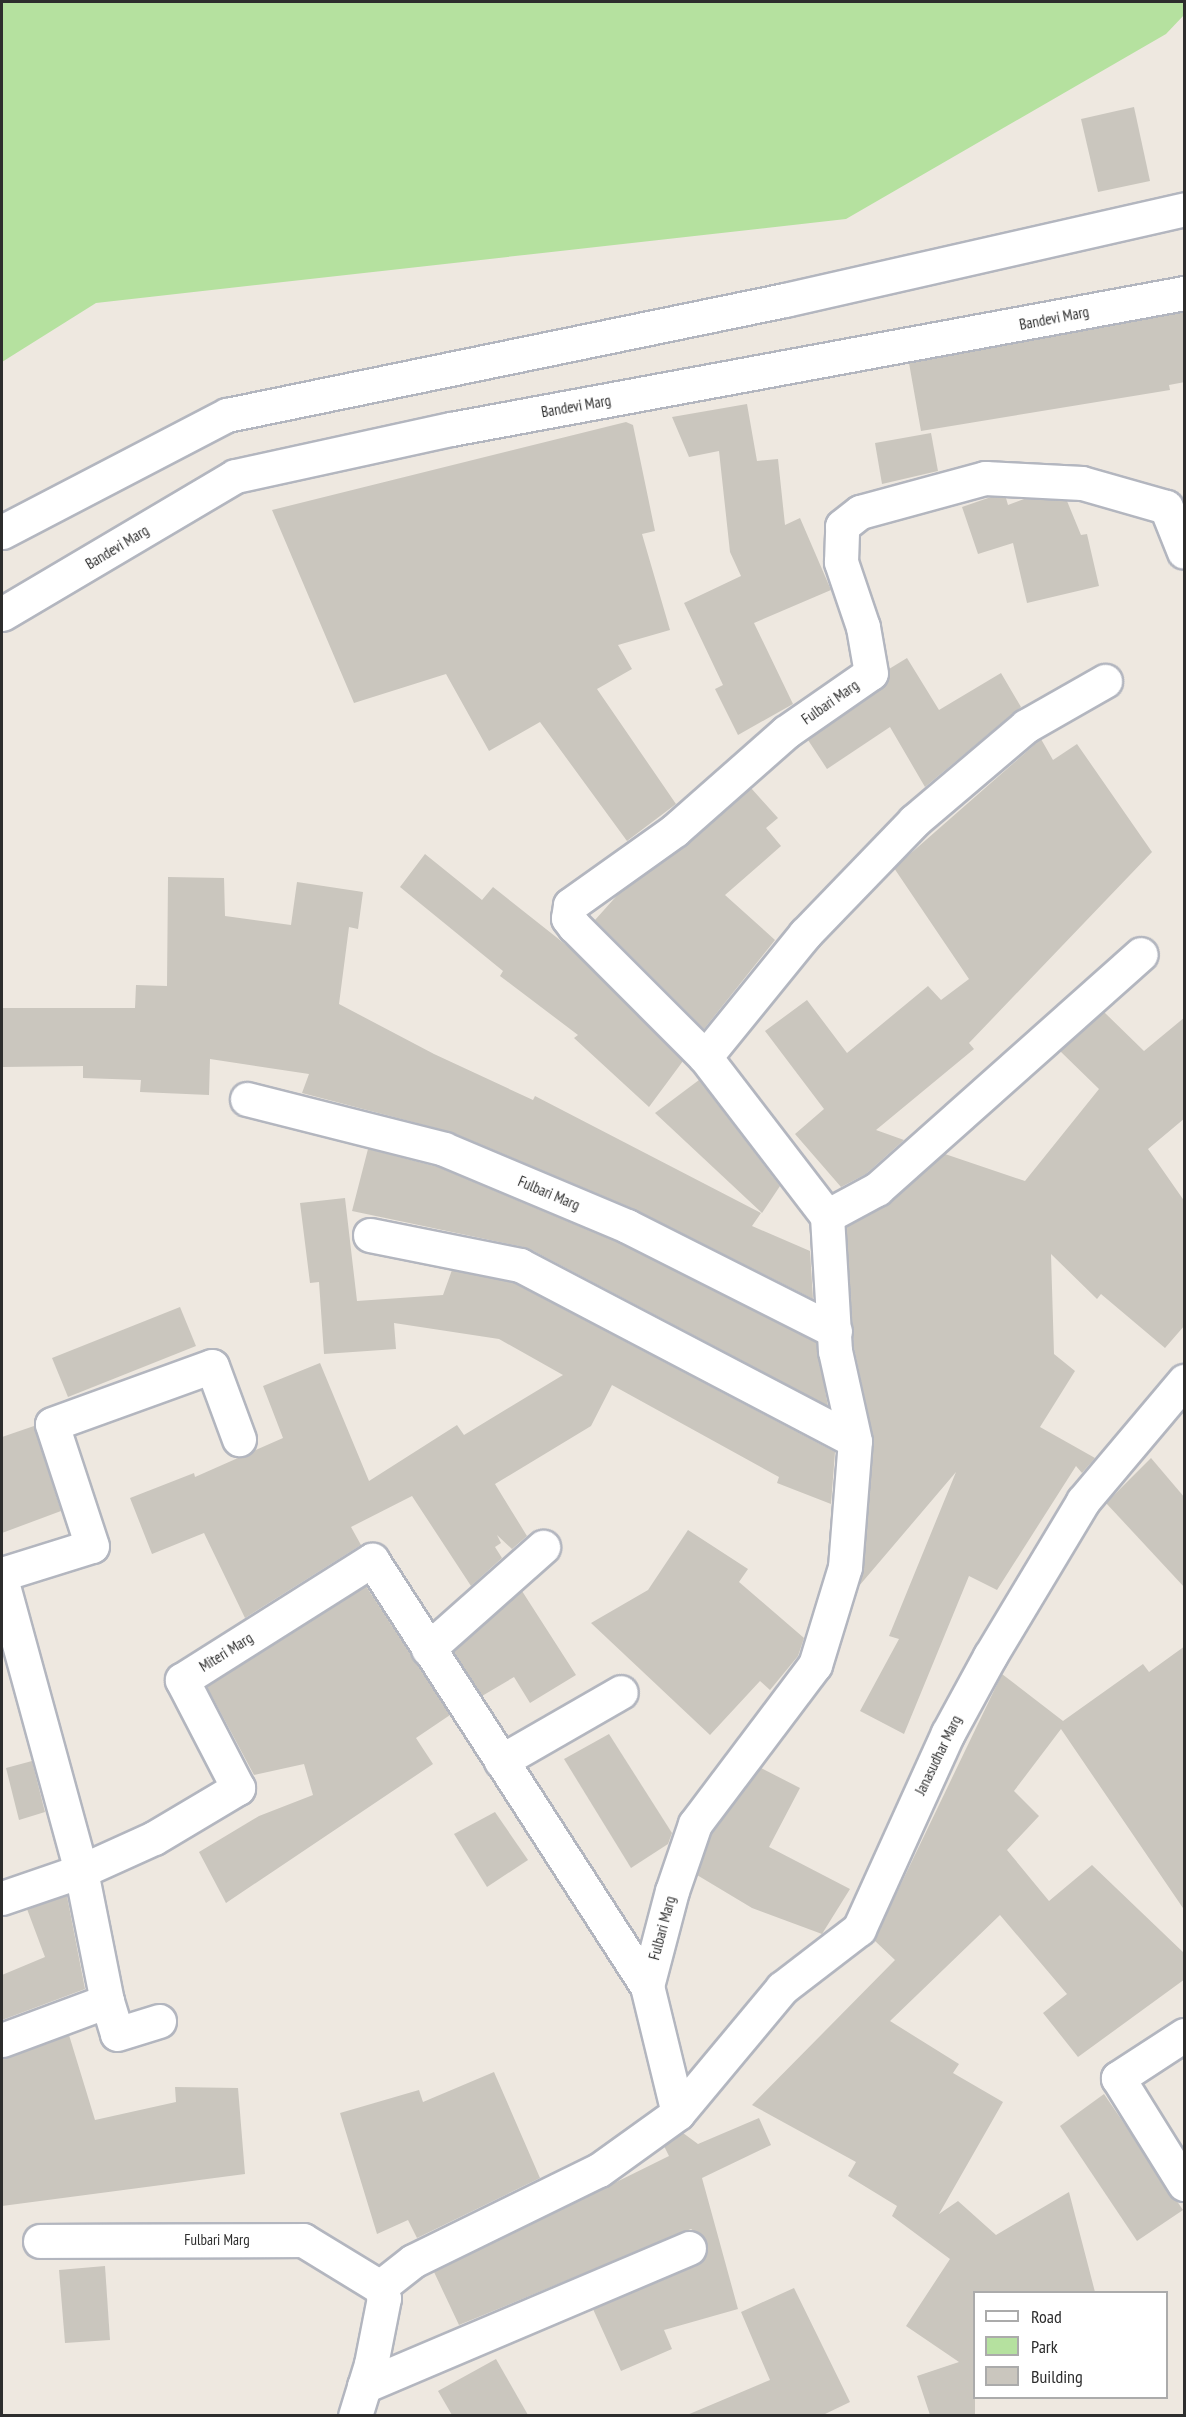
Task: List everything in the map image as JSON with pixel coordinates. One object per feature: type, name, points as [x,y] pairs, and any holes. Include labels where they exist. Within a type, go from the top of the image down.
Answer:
[{"type":"street","points":[[2,532],[227,415],[784,300],[1185,209]]},
{"type":"street","name":"Bandevi Marg","points":[[2,614],[235,476],[451,429],[1185,293]]},
{"type":"street","name":"Fulbari Marg","points":[[647,1986],[695,1824],[815,1665],[845,1567],[855,1441],[835,1331],[827,1216],[705,1057],[574,926],[568,918],[570,904],[675,830],[786,732],[870,673],[863,627],[841,562],[842,526],[860,512],[985,478],[1082,483],[1175,503]]},
{"type":"street","points":[[1175,503],[1185,552]]},
{"type":"street","points":[[705,1057],[806,934],[914,821],[1026,726],[1105,681]]},
{"type":"street","points":[[827,1216],[877,1189],[1141,954]]},
{"type":"street","name":"Fulbari Marg","points":[[247,1099],[444,1149],[627,1226],[835,1331]]},
{"type":"street","points":[[370,1235],[520,1265],[855,1441]]},
{"type":"street","points":[[2,1574],[92,1546],[52,1424],[212,1366],[239,1439]]},
{"type":"street","name":"Janasudhar Marg","points":[[678,2113],[782,1988],[859,1929],[943,1743],[990,1656],[1083,1501],[1185,1381]]},
{"type":"street","points":[[428,1649],[543,1547]]},
{"type":"street","name":"Miteri Marg","points":[[81,1871],[154,1838],[238,1788],[182,1680],[372,1560],[647,1986]]},
{"type":"street","points":[[2,1582],[81,1871],[106,2001],[117,2034],[159,2021]]},
{"type":"street","points":[[501,1761],[621,1692]]},
{"type":"street","points":[[2,1898],[81,1871]]},
{"type":"street","points":[[359,2401],[384,2298],[380,2287],[413,2261],[599,2170],[678,2113],[647,1986]]},
{"type":"street","points":[[2,2040],[106,2001]]},
{"type":"street","points":[[1185,2035],[1118,2078],[1185,2184]]},
{"type":"street","name":"Fulbari Marg","points":[[40,2241],[303,2240],[380,2287]]},
{"type":"street","points":[[359,2401],[689,2248]]},
{"type":"green space","points":[[2,2],[1184,2],[1184,15],[1166,34],[846,219],[96,303],[2,362]]},
{"type":"building","points":[[1134,107],[1150,181],[1098,192],[1081,119]]},
{"type":"building","points":[[1185,312],[1185,382],[1169,385],[1170,390],[921,431],[909,363]]},
{"type":"building","points":[[747,404],[757,461],[778,459],[785,525],[800,518],[831,590],[754,623],[793,704],[738,735],[715,689],[723,685],[684,603],[741,576],[730,552],[719,451],[689,457],[672,417]]},
{"type":"building","points":[[626,422],[633,425],[655,531],[642,534],[670,630],[618,645],[632,669],[597,689],[676,804],[627,841],[540,722],[489,751],[446,674],[354,703],[272,510]]},
{"type":"building","points":[[931,433],[938,471],[882,484],[875,443]]},
{"type":"building","points":[[991,497],[1006,498],[1008,505],[1024,499],[1067,501],[1081,535],[1087,534],[1099,586],[1027,603],[1013,543],[978,554],[962,507]]},
{"type":"building","points":[[907,658],[939,710],[1001,673],[1021,707],[925,787],[890,727],[827,769],[808,740],[882,688],[889,669]]},
{"type":"building","points":[[1041,739],[1053,760],[1077,744],[1152,852],[969,1043],[974,1049],[876,1130],[904,1140],[866,1174],[841,1187],[795,1134],[824,1109],[765,1031],[807,1000],[847,1053],[928,986],[941,1000],[969,979],[894,868]]},
{"type":"building","points":[[751,788],[778,818],[766,828],[781,846],[725,895],[775,940],[704,1029],[595,920],[621,891],[686,845]]},
{"type":"building","points":[[425,854],[482,900],[493,887],[570,948],[683,1061],[649,1107],[574,1038],[578,1035],[500,976],[503,971],[400,887]]},
{"type":"building","points":[[168,877],[224,878],[225,916],[291,925],[297,882],[363,892],[358,929],[349,927],[339,1004],[434,1054],[533,1100],[535,1096],[761,1213],[752,1226],[810,1251],[813,1299],[634,1209],[451,1132],[302,1093],[309,1074],[210,1059],[209,1095],[140,1092],[141,1080],[83,1078],[83,1066],[2,1067],[2,1008],[135,1008],[136,985],[167,986]]},
{"type":"building","points":[[1104,1012],[1144,1051],[1185,1017],[1185,1118],[1148,1149],[1185,1202],[1185,1325],[1165,1348],[1101,1294],[1097,1299],[1051,1254],[1054,1354],[1075,1371],[1040,1427],[1095,1458],[1082,1473],[1076,1466],[997,1590],[969,1576],[904,1734],[860,1711],[899,1639],[889,1636],[956,1472],[859,1586],[874,1441],[854,1348],[846,1227],[889,1203],[945,1154],[1025,1181],[1099,1089],[1060,1051]]},
{"type":"building","points":[[699,1080],[780,1186],[762,1213],[655,1113]]},
{"type":"building","points":[[368,1149],[438,1167],[619,1243],[816,1342],[828,1406],[528,1248],[352,1211]]},
{"type":"building","points":[[345,1198],[357,1301],[443,1295],[452,1270],[514,1283],[835,1452],[831,1504],[777,1483],[779,1477],[612,1385],[591,1426],[495,1484],[527,1536],[512,1549],[497,1535],[501,1543],[495,1547],[502,1558],[471,1586],[412,1496],[351,1527],[361,1545],[245,1618],[204,1533],[152,1554],[130,1498],[194,1473],[195,1477],[283,1438],[263,1386],[320,1363],[369,1481],[457,1425],[464,1435],[563,1375],[499,1339],[394,1323],[396,1349],[324,1354],[319,1282],[310,1283],[300,1203]]},
{"type":"building","points":[[180,1307],[196,1346],[68,1397],[52,1358]]},
{"type":"building","points":[[34,1426],[61,1511],[2,1533],[2,1437]]},
{"type":"building","points":[[1151,1458],[1185,1498],[1185,1588],[1106,1503]]},
{"type":"building","points":[[688,1530],[748,1569],[739,1582],[804,1638],[798,1656],[770,1690],[760,1681],[710,1735],[591,1623],[648,1590]]},
{"type":"building","points":[[366,1586],[450,1715],[416,1738],[433,1764],[226,1903],[199,1852],[259,1816],[313,1795],[304,1764],[254,1775],[207,1687]]},
{"type":"building","points":[[522,1591],[576,1675],[530,1703],[514,1677],[482,1696],[453,1652]]},
{"type":"building","points":[[1185,1646],[1185,1911],[1061,1729],[1014,1791],[1039,1816],[1007,1850],[1049,1901],[1092,1865],[1185,1954],[1185,1979],[1078,2057],[1043,2013],[1067,1994],[1000,1915],[890,2021],[959,2064],[953,2073],[1003,2102],[939,2214],[958,2201],[996,2235],[1069,2192],[1095,2291],[973,2291],[975,2415],[930,2415],[917,2376],[959,2362],[906,2326],[950,2259],[892,2216],[897,2206],[848,2176],[856,2162],[752,2105],[895,1960],[874,1940],[1002,1674],[1063,1721],[1143,1664],[1149,1672]]},
{"type":"building","points":[[609,1734],[672,1833],[668,1844],[631,1868],[564,1759]]},
{"type":"building","points":[[32,1761],[45,1812],[19,1820],[6,1768]]},
{"type":"building","points":[[761,1768],[800,1788],[769,1847],[850,1889],[822,1934],[752,1908],[697,1875],[712,1833]]},
{"type":"building","points":[[495,1812],[528,1860],[487,1887],[454,1834]]},
{"type":"building","points":[[67,1896],[85,1989],[2,2020],[2,1975],[45,1957],[27,1909]]},
{"type":"building","points":[[69,2035],[95,2120],[176,2102],[175,2087],[238,2088],[245,2174],[2,2206],[2,2058]]},
{"type":"building","points":[[494,2072],[540,2178],[417,2238],[408,2220],[377,2234],[340,2113],[419,2090],[423,2102]]},
{"type":"building","points":[[1104,2094],[1183,2210],[1137,2241],[1060,2126]]},
{"type":"building","points":[[759,2118],[771,2145],[702,2178],[738,2309],[664,2330],[672,2349],[621,2371],[593,2309],[704,2260],[706,2240],[691,2229],[459,2325],[434,2272],[669,2156],[664,2146],[683,2133],[698,2144]]},
{"type":"building","points":[[105,2266],[110,2340],[65,2343],[59,2270]]},
{"type":"building","points":[[794,2288],[850,2402],[823,2415],[687,2415],[770,2380],[741,2312]]},
{"type":"building","points":[[496,2359],[528,2415],[452,2415],[438,2391]]}]
